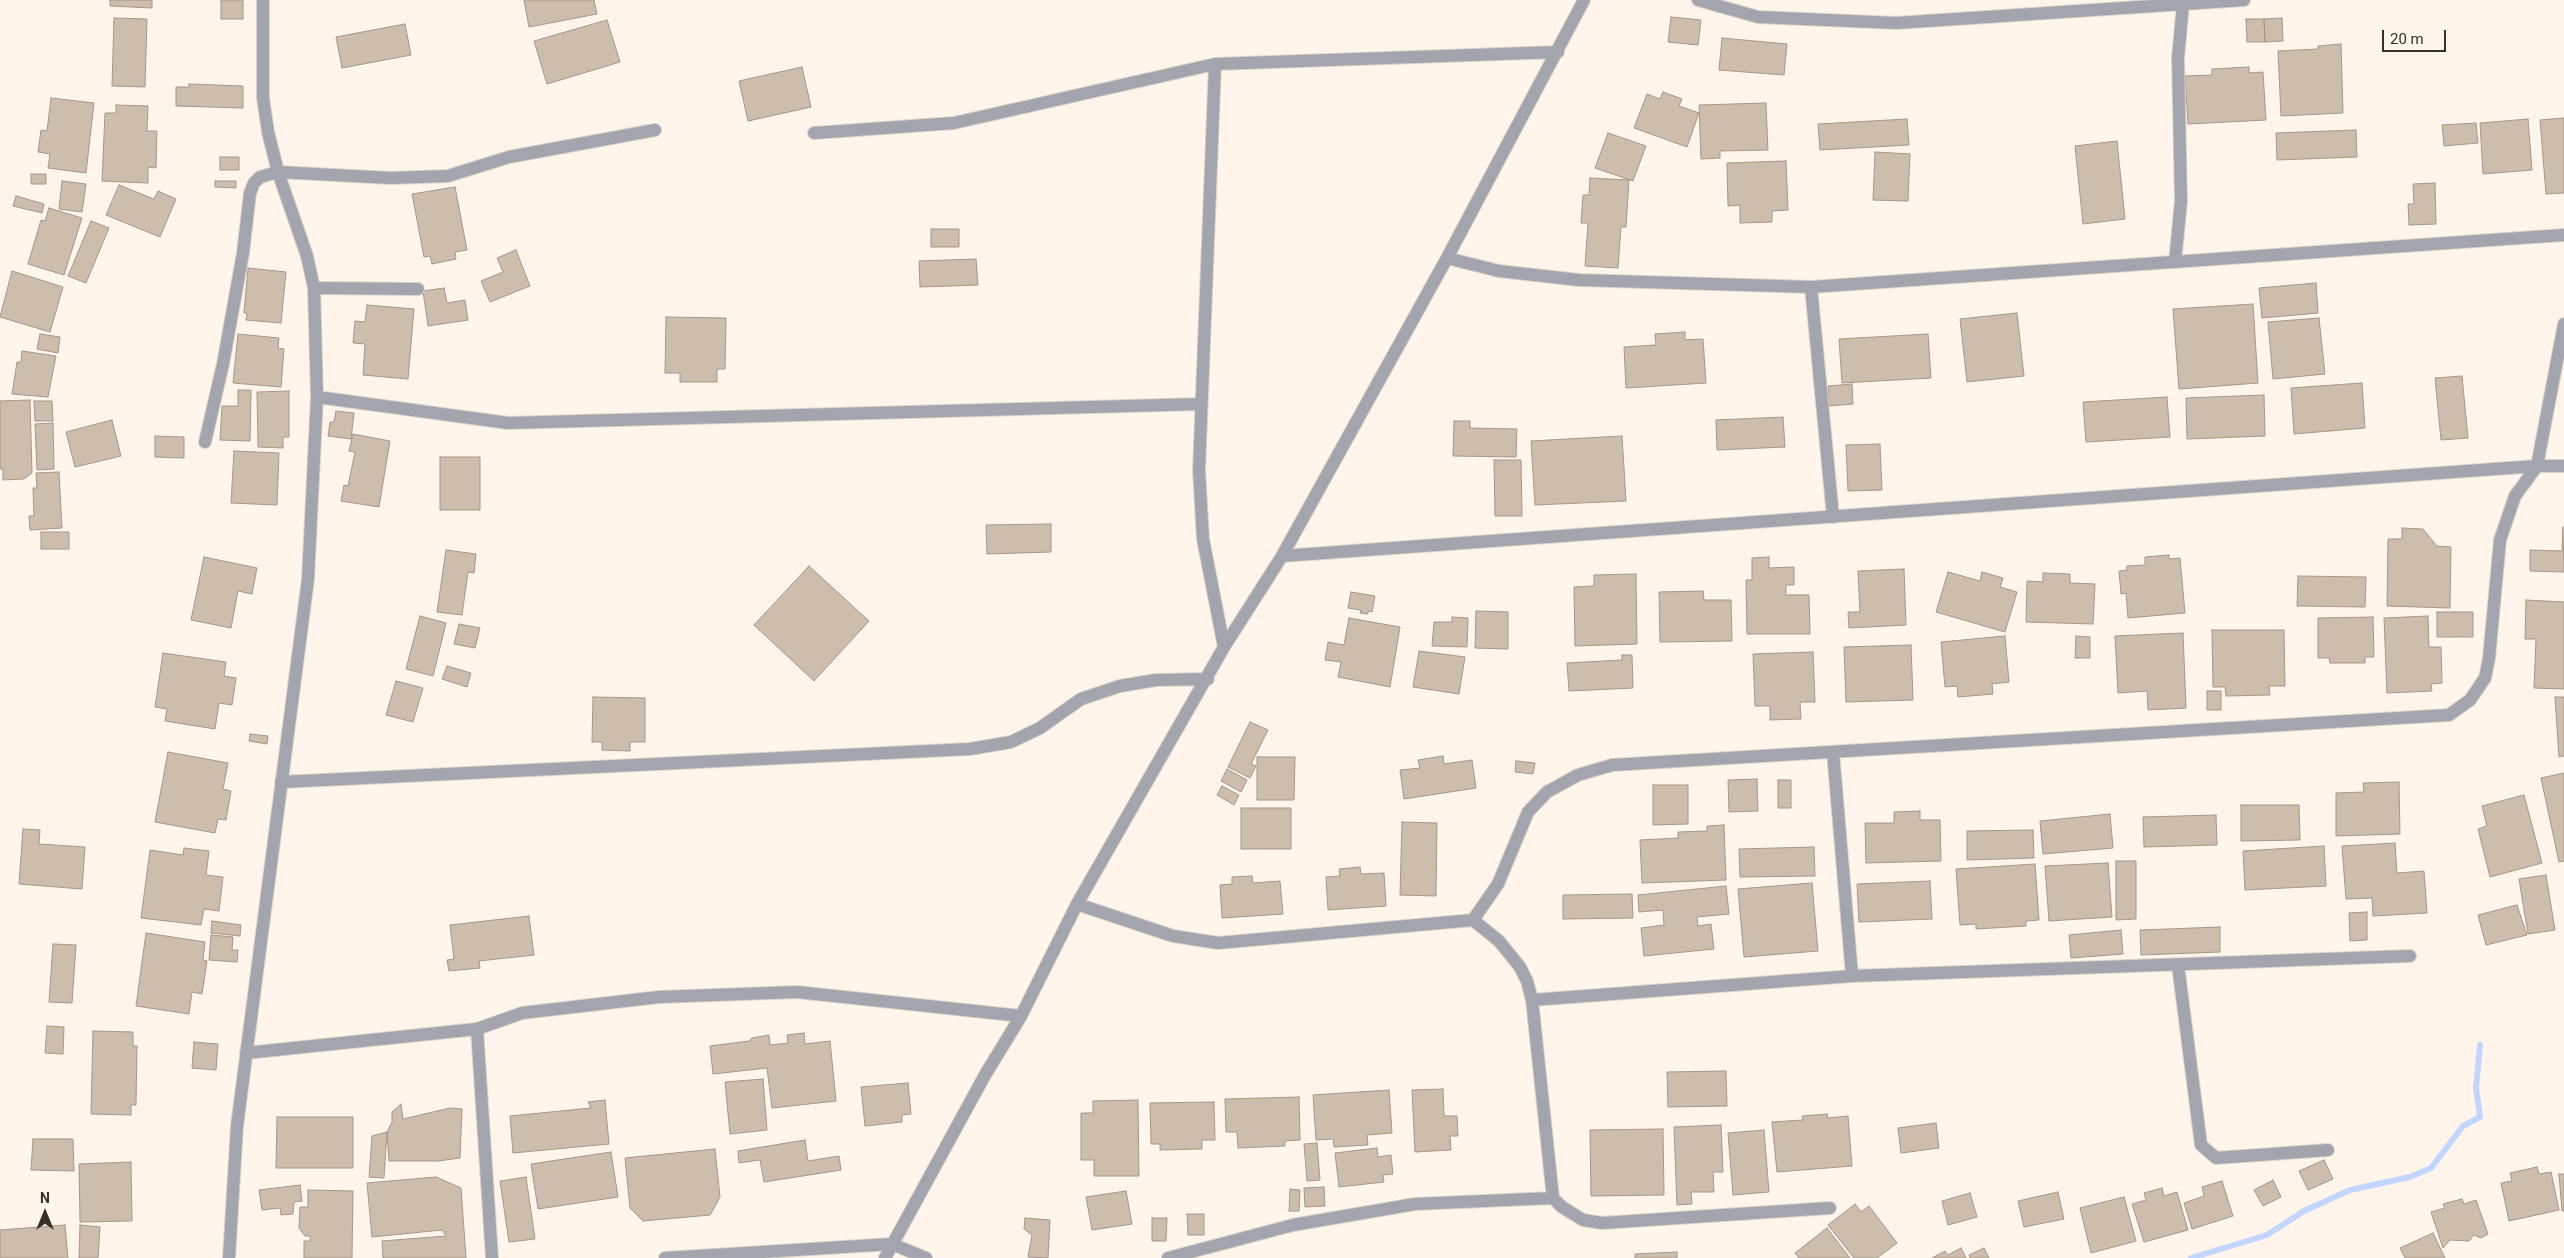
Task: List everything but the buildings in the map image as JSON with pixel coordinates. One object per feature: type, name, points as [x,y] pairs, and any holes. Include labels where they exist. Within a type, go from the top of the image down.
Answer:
[{"type":"street","points":[[229,1258],[237,1126],[308,579],[317,397],[314,288],[307,256],[278,172],[268,132],[263,98],[263,0]]},
{"type":"street","points":[[885,1258],[985,1075],[1021,1016],[1078,904],[1208,679],[1224,647],[1282,556],[1447,258],[1584,0]]},
{"type":"street","points":[[1698,0],[1758,17],[1896,23],[2244,0]]},
{"type":"street","points":[[2174,262],[2180,201],[2178,58],[2183,4]]},
{"type":"street","points":[[814,133],[954,123],[1215,64],[1558,52]]},
{"type":"street","points":[[1215,64],[1199,470],[1203,539],[1224,647]]},
{"type":"street","points":[[205,442],[217,398],[225,355],[243,253],[250,193],[254,183],[260,177],[278,172],[391,178],[448,176],[509,157],[654,130]]},
{"type":"street","points":[[1447,258],[1499,271],[1579,280],[1811,287],[2564,235]]},
{"type":"street","points":[[1811,287],[1832,517]]},
{"type":"street","points":[[314,288],[418,289]]},
{"type":"street","points":[[1473,920],[1498,884],[1528,812],[1547,792],[1578,775],[1612,765],[2449,714],[2470,700],[2485,678],[2489,658],[2500,540],[2515,496],[2537,466],[2564,324]]},
{"type":"street","points":[[317,397],[508,423],[1201,404]]},
{"type":"street","points":[[1282,556],[2537,466],[2564,466]]},
{"type":"street","points":[[281,782],[970,749],[1011,742],[1040,728],[1081,699],[1120,686],[1156,680],[1208,679]]},
{"type":"street","points":[[1833,752],[1852,976]]},
{"type":"street","points":[[1078,904],[1173,936],[1218,943],[1473,920],[1499,941],[1520,967],[1527,981],[1532,1000],[1553,1198],[1562,1207],[1583,1220],[1602,1223],[1830,1208]]},
{"type":"street","points":[[1532,1000],[1852,976],[2410,956]]},
{"type":"street","points":[[2178,965],[2201,1144],[2216,1158],[2328,1150]]},
{"type":"street","points":[[246,1053],[477,1029],[522,1013],[650,998],[797,992],[1021,1016]]},
{"type":"street","points":[[477,1029],[492,1258]]},
{"type":"street","points":[[1168,1258],[1293,1225],[1415,1204],[1553,1198]]},
{"type":"street","points":[[665,1258],[892,1244],[926,1258]]},
{"type":"waterway","points":[[2191,1258],[2267,1235],[2304,1211],[2350,1190],[2410,1177],[2431,1168],[2463,1126],[2480,1117],[2476,1088],[2480,1045]]}]
